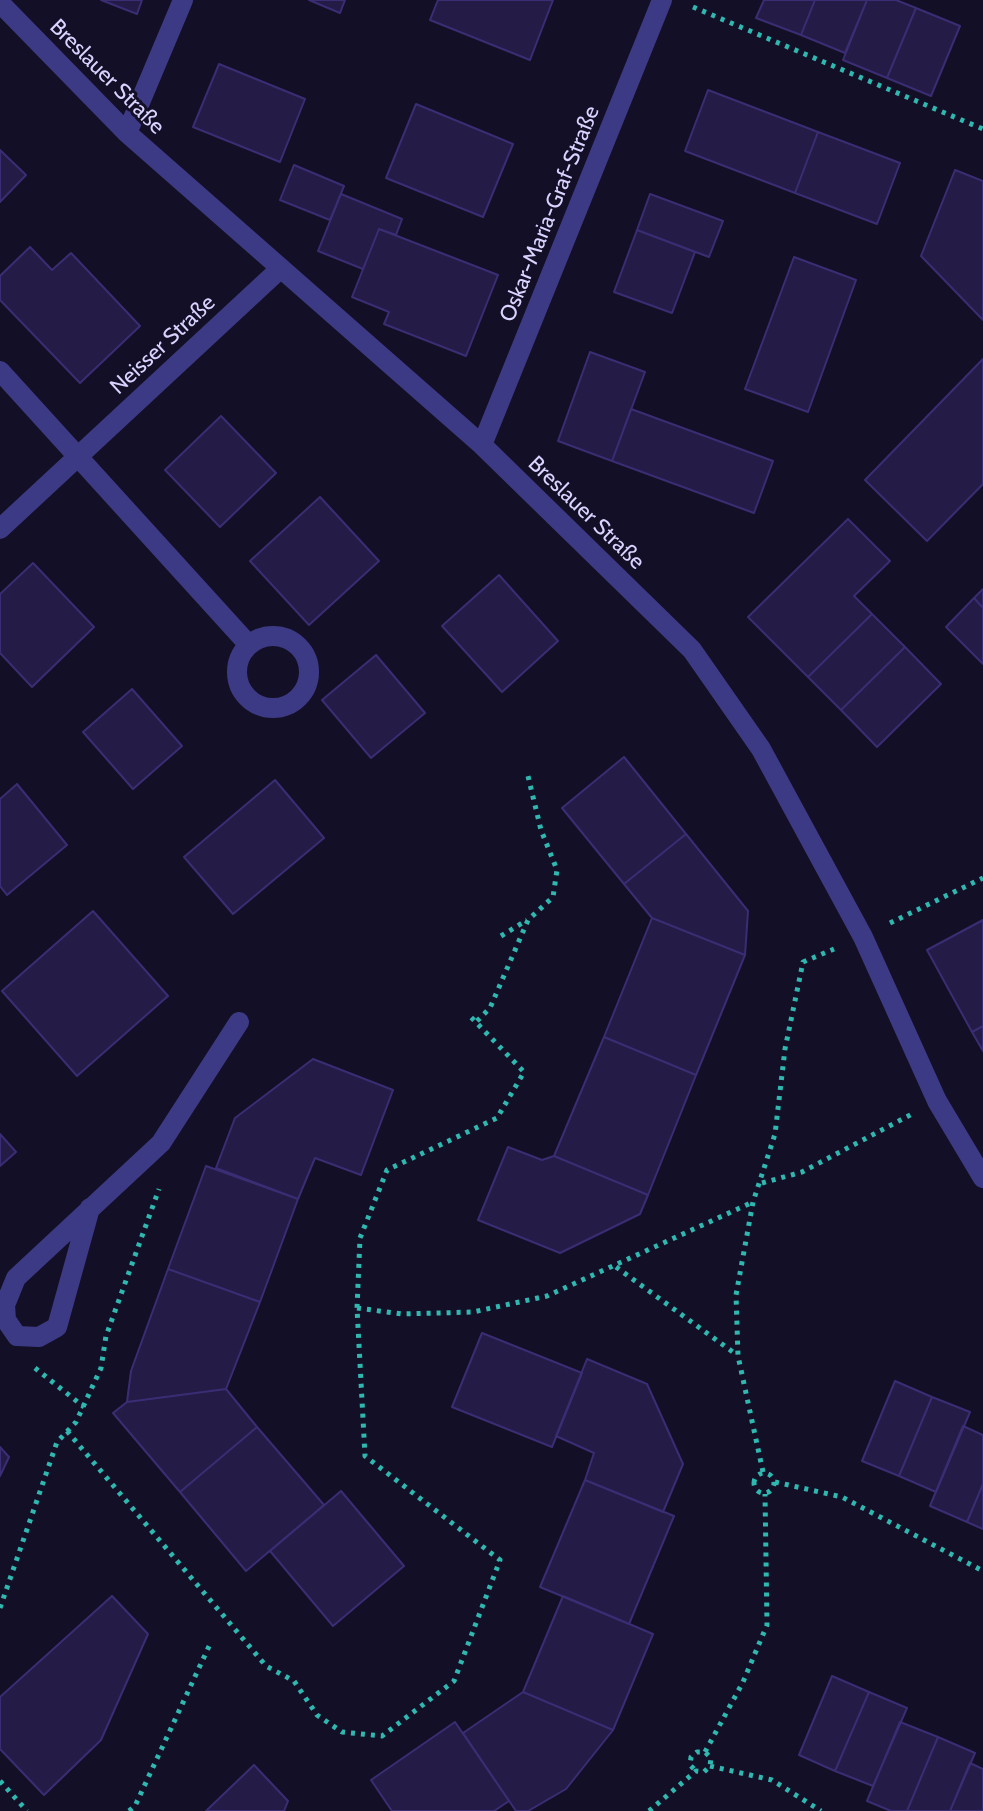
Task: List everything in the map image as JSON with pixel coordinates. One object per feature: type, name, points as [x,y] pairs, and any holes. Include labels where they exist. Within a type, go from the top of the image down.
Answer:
[{"type":"street","points":[[127,133],[183,0]]},
{"type":"street","name":"Oskar-Maria-Graf-Straße","points":[[482,445],[662,0]]},
{"type":"street","name":"Breslauer Straße","points":[[0,3],[127,133],[482,445],[692,650],[761,749],[863,937],[937,1101],[983,1178]]},
{"type":"street","name":"Neisser Straße","points":[[0,529],[281,268]]},
{"type":"street","points":[[0,371],[249,645]]},
{"type":"street","points":[[90,1208],[57,1327],[39,1337],[17,1336],[6,1320],[5,1305],[16,1278],[90,1208],[161,1143],[239,1022]]},
{"type":"path","points":[[690,6],[983,129]]},
{"type":"path","points":[[501,936],[528,920],[553,897],[557,870],[541,830],[527,772]]},
{"type":"path","points":[[763,1472],[738,1356],[736,1295],[753,1202],[775,1134],[785,1049],[803,962],[863,937],[983,878]]},
{"type":"path","points":[[476,1021],[490,1008],[528,920]]},
{"type":"path","points":[[67,1431],[266,1666],[294,1681],[317,1715],[342,1732],[382,1736],[454,1681],[500,1560],[365,1456],[357,1308],[360,1238],[387,1170],[497,1118],[524,1072],[468,1014]]},
{"type":"path","points":[[761,1184],[802,1172],[937,1101]]},
{"type":"path","points":[[0,1608],[57,1442],[76,1422],[101,1368],[106,1336],[169,1163],[161,1143]]},
{"type":"path","points":[[357,1308],[402,1314],[473,1312],[547,1296],[753,1202]]},
{"type":"path","points":[[616,1267],[738,1356]]},
{"type":"path","points":[[17,1336],[7,1346],[84,1407]]},
{"type":"path","points":[[763,1472],[771,1474],[775,1482],[773,1490],[765,1494],[758,1492],[754,1484],[756,1476],[763,1472]]},
{"type":"path","points":[[775,1482],[842,1497],[983,1571]]},
{"type":"path","points":[[705,1752],[743,1682],[767,1625],[765,1494]]},
{"type":"path","points":[[129,1811],[135,1806],[211,1642]]},
{"type":"path","points":[[697,1752],[705,1752],[711,1758],[710,1766],[704,1772],[696,1771],[690,1765],[691,1757],[697,1752]]},
{"type":"path","points":[[710,1766],[772,1780],[821,1811]]},
{"type":"path","points":[[649,1811],[696,1771]]},
{"type":"path","points":[[0,1781],[27,1811]]},
{"type":"building","points":[[101,0],[142,0],[137,14]]},
{"type":"building","points":[[309,0],[345,0],[340,13]]},
{"type":"building","points":[[438,0],[553,0],[530,60],[430,20]]},
{"type":"building","points":[[764,0],[815,0],[801,35],[756,18]]},
{"type":"building","points":[[815,0],[867,0],[845,53],[801,35]]},
{"type":"building","points":[[867,0],[896,0],[916,8],[887,78],[843,60]]},
{"type":"building","points":[[916,8],[960,26],[931,96],[887,78]]},
{"type":"building","points":[[219,64],[305,99],[280,162],[193,127]]},
{"type":"building","points":[[708,90],[818,132],[795,193],[685,151]]},
{"type":"building","points":[[416,104],[513,144],[483,217],[386,178]]},
{"type":"building","points":[[818,132],[900,163],[877,224],[795,193]]},
{"type":"building","points":[[0,150],[26,175],[0,202]]},
{"type":"building","points":[[294,165],[344,186],[330,220],[280,200]]},
{"type":"building","points":[[955,170],[983,181],[983,320],[921,256]]},
{"type":"building","points":[[341,194],[402,219],[396,235],[379,229],[363,269],[318,251]]},
{"type":"building","points":[[650,194],[723,221],[709,257],[637,230]]},
{"type":"building","points":[[379,229],[498,275],[466,356],[384,324],[389,312],[352,297]]},
{"type":"building","points":[[637,230],[695,252],[672,313],[614,292]]},
{"type":"building","points":[[30,247],[52,270],[71,253],[140,326],[80,383],[0,300],[0,276]]},
{"type":"building","points":[[794,257],[856,280],[808,412],[745,389]]},
{"type":"building","points":[[590,352],[645,372],[612,461],[558,441]]},
{"type":"building","points":[[983,359],[983,484],[927,541],[865,480]]},
{"type":"building","points":[[631,409],[773,461],[754,513],[612,461]]},
{"type":"building","points":[[221,416],[276,473],[220,527],[165,470]]},
{"type":"building","points":[[320,497],[379,561],[309,625],[250,561]]},
{"type":"building","points":[[848,519],[890,561],[854,596],[872,614],[808,677],[748,617]]},
{"type":"building","points":[[33,563],[94,627],[32,687],[0,653],[0,594]]},
{"type":"building","points":[[499,575],[558,641],[502,692],[442,626]]},
{"type":"building","points":[[983,589],[983,608],[974,598]]},
{"type":"building","points":[[974,598],[983,608],[983,664],[946,627]]},
{"type":"building","points":[[872,614],[905,647],[841,710],[808,677]]},
{"type":"building","points":[[905,647],[941,684],[877,747],[841,710]]},
{"type":"building","points":[[376,655],[425,713],[371,758],[322,700]]},
{"type":"building","points":[[132,689],[182,746],[133,789],[83,732]]},
{"type":"building","points":[[624,757],[686,834],[624,884],[562,808]]},
{"type":"building","points":[[275,780],[324,838],[233,914],[184,857]]},
{"type":"building","points":[[17,784],[67,845],[7,895],[0,886],[0,799]]},
{"type":"building","points":[[686,834],[748,911],[745,955],[652,918],[624,884]]},
{"type":"building","points":[[93,911],[168,996],[77,1076],[2,991]]},
{"type":"building","points":[[652,918],[745,955],[696,1075],[604,1037]]},
{"type":"building","points":[[983,920],[983,1026],[972,1032],[927,950]]},
{"type":"building","points":[[983,1026],[983,1051],[972,1032]]},
{"type":"building","points":[[604,1037],[696,1075],[648,1195],[554,1156]]},
{"type":"building","points":[[313,1059],[393,1090],[361,1175],[315,1158],[298,1199],[216,1168],[235,1118]]},
{"type":"building","points":[[0,1134],[16,1152],[0,1166]]},
{"type":"building","points":[[508,1147],[542,1160],[554,1156],[648,1195],[640,1214],[560,1253],[478,1220]]},
{"type":"building","points":[[206,1166],[298,1199],[260,1302],[168,1269]]},
{"type":"building","points":[[168,1269],[260,1302],[226,1389],[127,1402],[131,1371]]},
{"type":"building","points":[[482,1333],[582,1373],[552,1447],[452,1407]]},
{"type":"building","points":[[587,1359],[647,1384],[683,1464],[663,1512],[585,1480],[594,1453],[556,1436]]},
{"type":"building","points":[[895,1381],[932,1397],[899,1476],[862,1461]]},
{"type":"building","points":[[226,1389],[257,1427],[180,1492],[113,1413],[127,1402]]},
{"type":"building","points":[[932,1397],[970,1412],[936,1492],[899,1476]]},
{"type":"building","points":[[963,1426],[983,1435],[983,1484],[967,1522],[930,1506]]},
{"type":"building","points":[[257,1427],[324,1505],[246,1571],[180,1492]]},
{"type":"building","points":[[0,1447],[9,1457],[0,1476]]},
{"type":"building","points":[[585,1480],[674,1516],[629,1624],[540,1587]]},
{"type":"building","points":[[983,1484],[983,1529],[967,1522]]},
{"type":"building","points":[[341,1491],[404,1566],[333,1626],[270,1551]]},
{"type":"building","points":[[112,1596],[148,1634],[101,1740],[44,1795],[0,1749],[0,1697]]},
{"type":"building","points":[[563,1596],[653,1634],[613,1730],[523,1692]]},
{"type":"building","points":[[832,1676],[869,1692],[835,1771],[799,1755]]},
{"type":"building","points":[[523,1692],[613,1730],[566,1789],[528,1811],[516,1811],[463,1733]]},
{"type":"building","points":[[869,1692],[907,1708],[873,1786],[835,1771]]},
{"type":"building","points":[[455,1722],[509,1801],[494,1811],[392,1811],[371,1780]]},
{"type":"building","points":[[900,1722],[938,1737],[907,1811],[891,1811],[867,1801]]},
{"type":"building","points":[[938,1737],[975,1753],[950,1811],[907,1811]]},
{"type":"building","points":[[970,1763],[983,1769],[983,1811],[950,1811]]},
{"type":"building","points":[[254,1765],[288,1801],[284,1811],[206,1811]]}]
